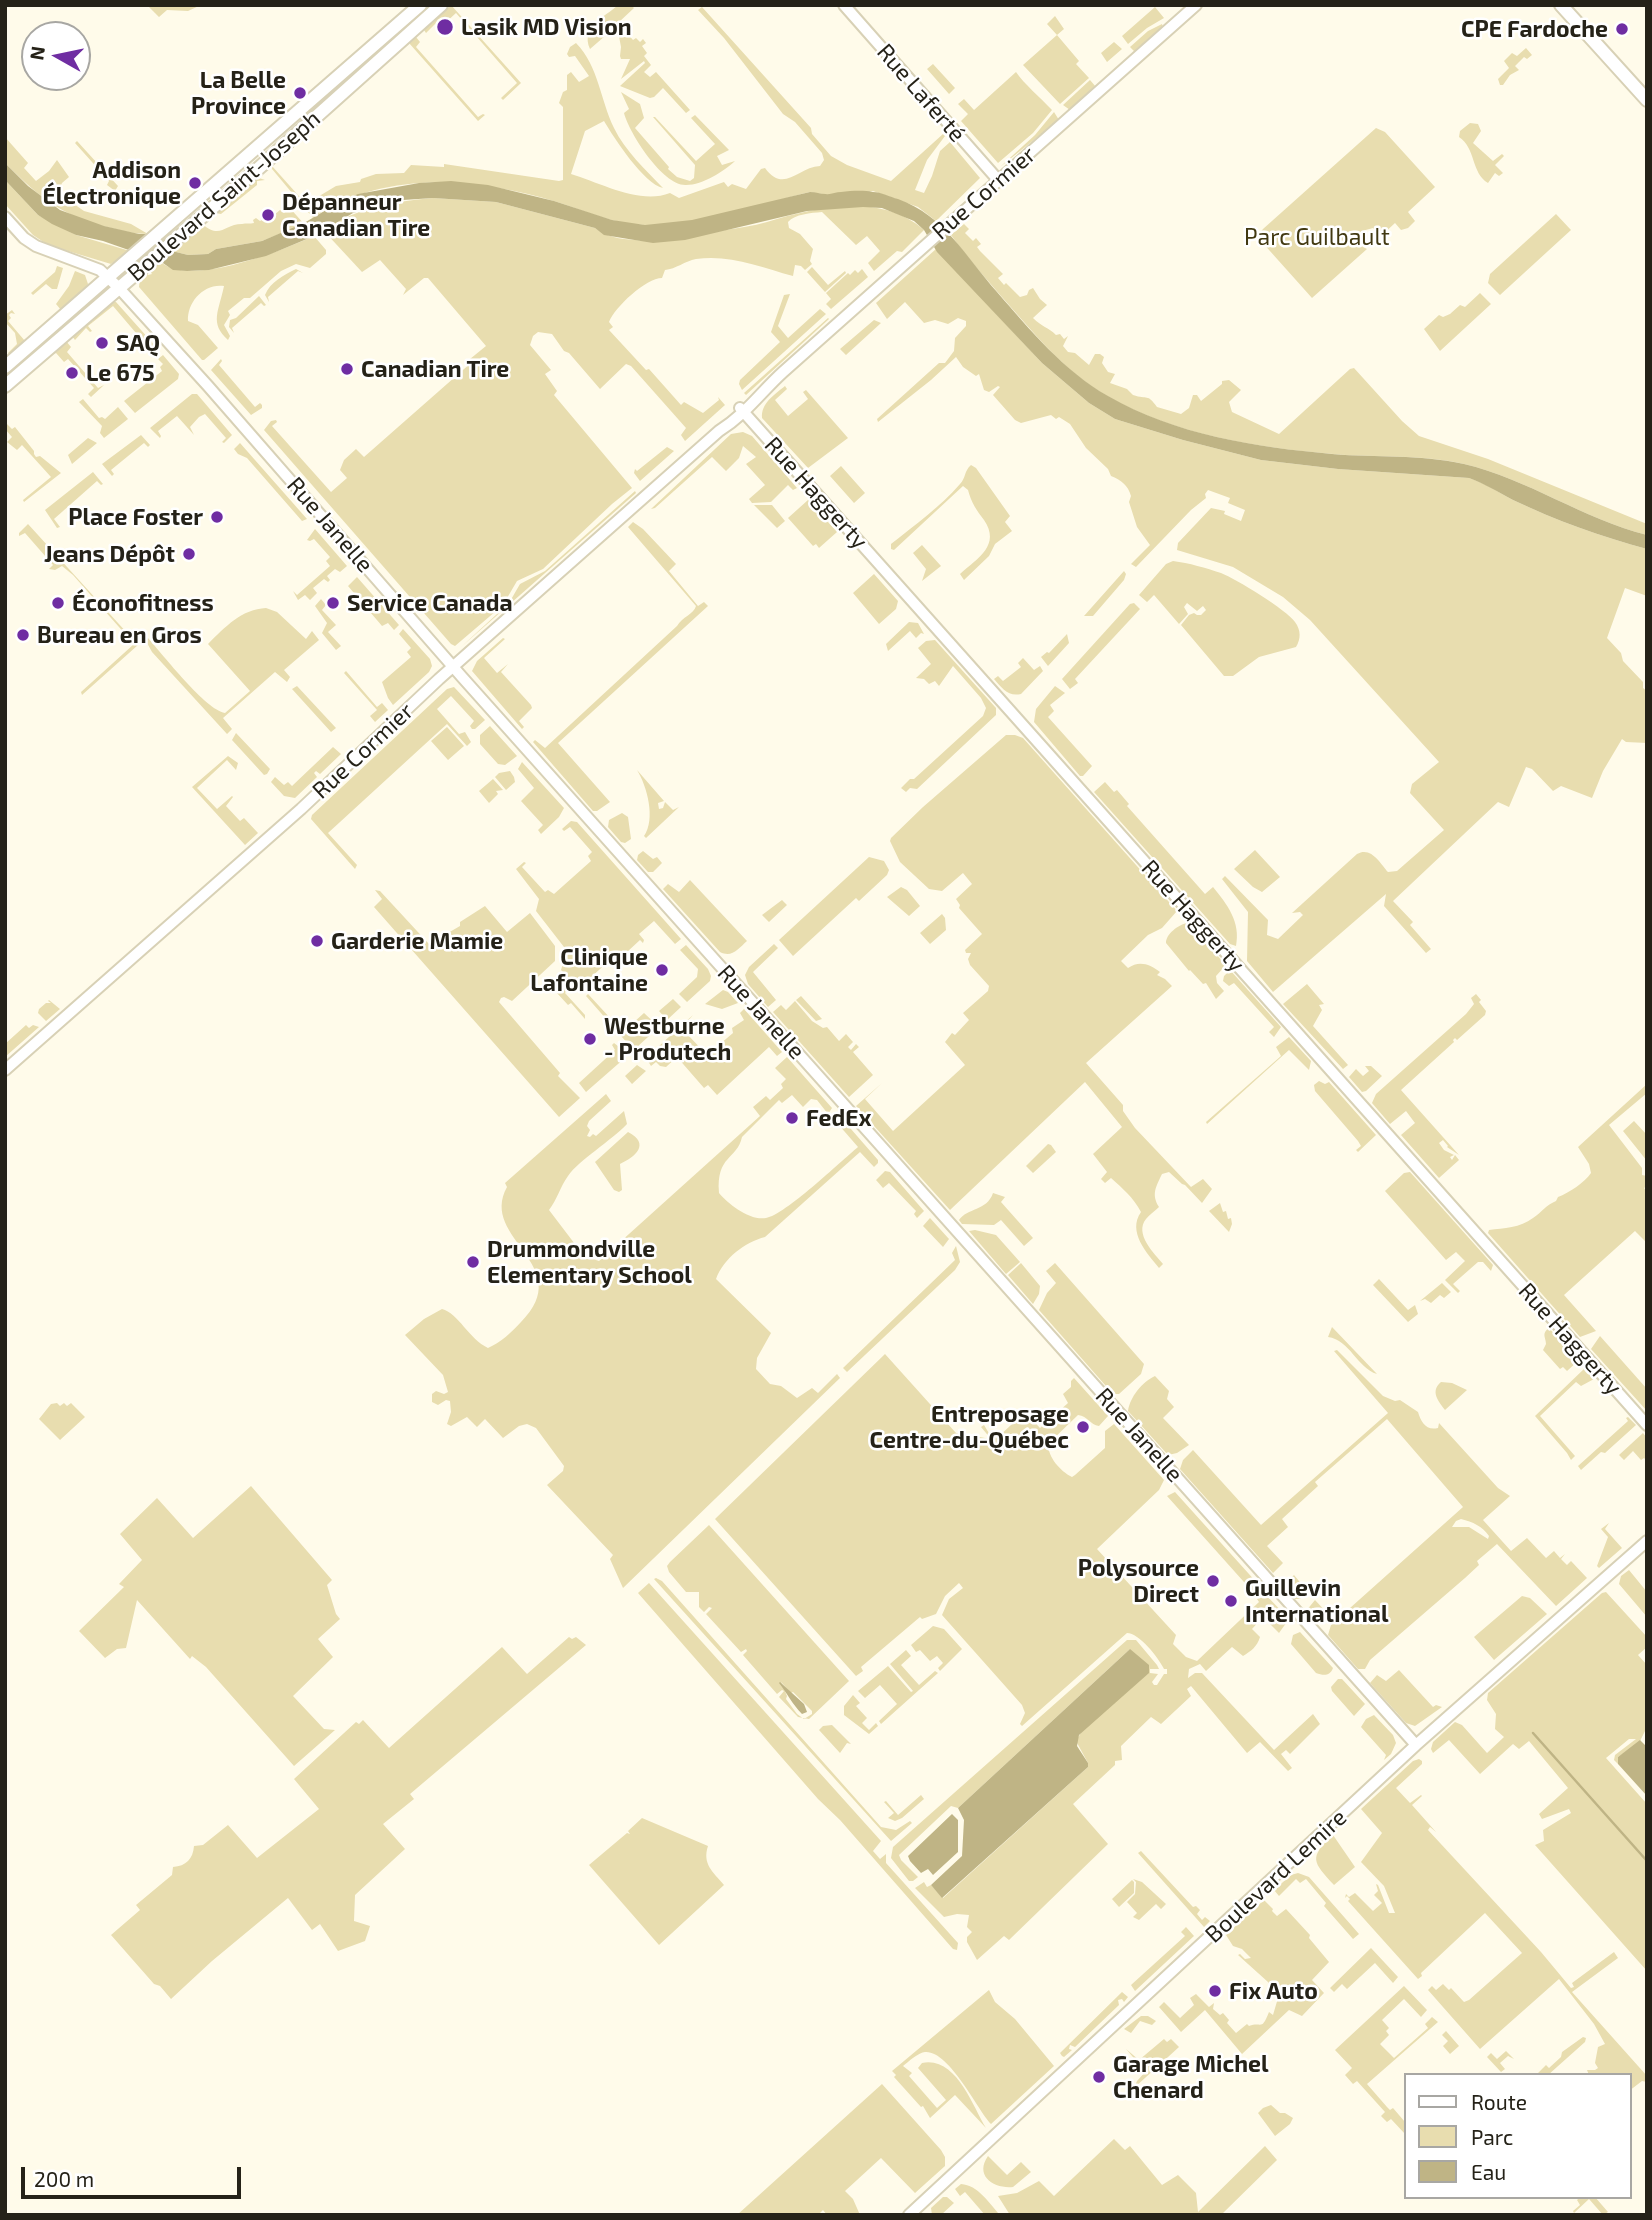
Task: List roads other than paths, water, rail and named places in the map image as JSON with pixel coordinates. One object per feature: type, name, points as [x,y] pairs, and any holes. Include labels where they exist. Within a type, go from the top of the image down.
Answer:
[{"type":"main road","name":"Boulevard Saint-Joseph","points":[[5,367],[420,5]]},
{"type":"main road","name":"Boulevard Saint-Joseph","points":[[5,386],[172,243],[441,5]]},
{"type":"main road","points":[[1561,5],[1647,100]]},
{"type":"street","name":"Rue Laferté","points":[[844,5],[999,181]]},
{"type":"street","name":"Rue Cormier","points":[[5,1070],[301,808],[453,666],[741,410],[767,391],[773,381],[1196,5]]},
{"type":"street","points":[[5,217],[24,238],[40,248],[92,267],[109,277]]},
{"type":"street","name":"Rue Janelle","points":[[109,277],[1416,1745]]},
{"type":"street","name":"Rue Haggerty","points":[[741,410],[1647,1425]]},
{"type":"street","name":"Boulevard Lemire","points":[[909,2215],[1416,1745],[1647,1541]]},
{"type":"water","points":[[5,163],[28,186],[60,210],[104,226],[148,234],[172,251],[188,255],[208,254],[216,249],[262,241],[304,223],[358,194],[419,183],[451,181],[488,185],[554,201],[612,220],[645,225],[692,220],[810,192],[879,193],[914,206],[942,226],[1048,349],[1092,386],[1134,409],[1188,430],[1245,443],[1332,454],[1414,457],[1464,464],[1511,479],[1600,519],[1647,535],[1647,549],[1562,521],[1469,478],[1338,469],[1261,460],[1115,419],[1089,403],[1042,363],[937,252],[924,230],[914,221],[882,208],[807,211],[685,240],[653,243],[604,235],[595,228],[496,202],[433,198],[403,200],[353,213],[314,236],[266,256],[209,270],[187,271],[173,270],[160,261],[103,241],[76,235],[52,224],[38,215],[5,180]]},
{"type":"water","points":[[1130,1649],[1149,1665],[1149,1673],[1079,1735],[1077,1746],[1088,1767],[942,1898],[931,1885],[962,1856],[964,1820],[958,1808]]},
{"type":"water","points":[[780,1682],[804,1704],[807,1712],[802,1714],[798,1710]]},
{"type":"water","points":[[1640,1740],[1647,1747],[1647,1796],[1618,1764],[1618,1757]]},
{"type":"water","points":[[952,1814],[958,1820],[958,1852],[933,1875],[928,1869],[921,1873],[908,1856]]},
{"type":"waterway","points":[[1533,1733],[1647,1861]]},
{"type":"place","name":"Lasik MD Vision","points":[[445,27]]},
{"type":"place","name":"CPE Fardoche","points":[[1622,29]]},
{"type":"place","name":"La Belle Province","points":[[300,93]]},
{"type":"place","name":"Addison Électronique","points":[[195,183]]},
{"type":"place","name":"Dépanneur Canadian Tire","points":[[268,215]]},
{"type":"place","name":"SAQ","points":[[102,343]]},
{"type":"place","name":"Canadian Tire","points":[[347,369]]},
{"type":"place","name":"Le 675","points":[[72,373]]},
{"type":"place","name":"Place Foster","points":[[217,517]]},
{"type":"place","name":"Jeans Dépôt","points":[[189,554]]},
{"type":"place","name":"Éconofitness","points":[[58,603]]},
{"type":"place","name":"Service Canada","points":[[333,603]]},
{"type":"place","name":"Bureau en Gros","points":[[23,635]]},
{"type":"place","name":"Garderie Mamie","points":[[317,941]]},
{"type":"place","name":"Clinique Lafontaine","points":[[662,970]]},
{"type":"place","name":"Westburne - Produtech","points":[[590,1039]]},
{"type":"place","name":"FedEx","points":[[792,1118]]},
{"type":"place","name":"Drummondville Elementary School","points":[[473,1262]]},
{"type":"place","name":"Entreposage Centre-du-Québec","points":[[1083,1427]]},
{"type":"place","name":"Polysource Direct","points":[[1213,1581]]},
{"type":"place","name":"Guillevin International","points":[[1231,1601]]},
{"type":"place","name":"Fix Auto","points":[[1215,1991]]},
{"type":"place","name":"Garage Michel Chenard","points":[[1099,2077]]},
{"type":"park label","name":"Parc Guilbault","points":[[1317,237]]}]
